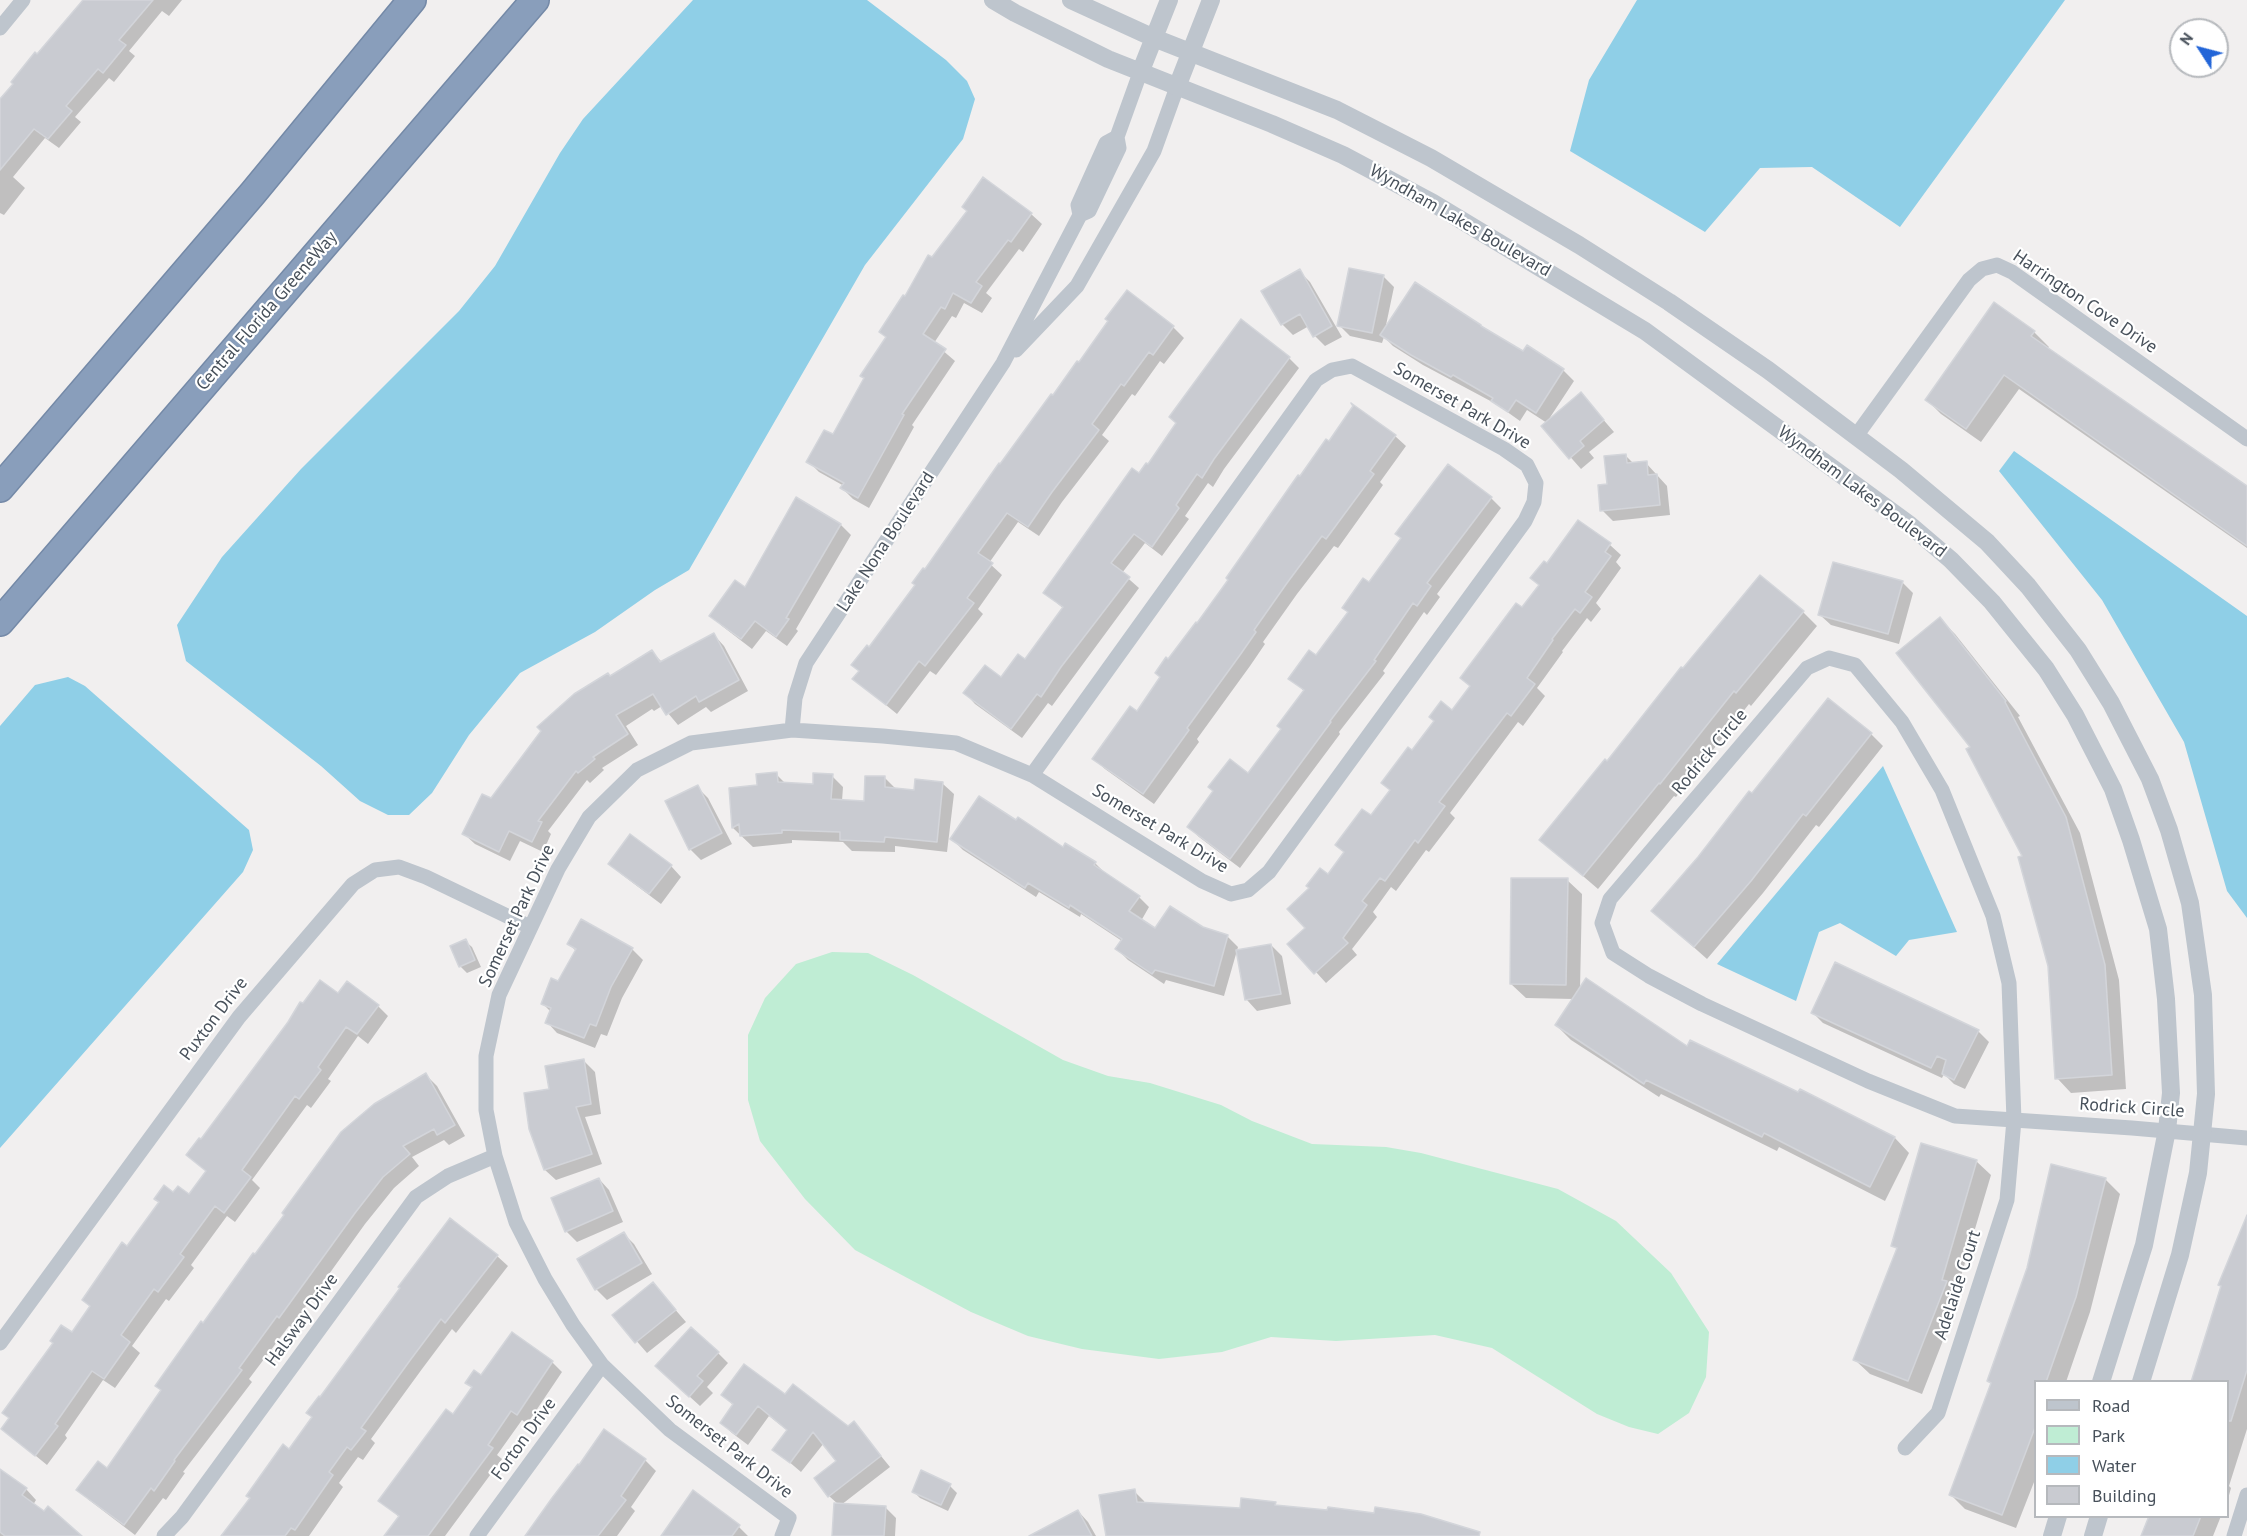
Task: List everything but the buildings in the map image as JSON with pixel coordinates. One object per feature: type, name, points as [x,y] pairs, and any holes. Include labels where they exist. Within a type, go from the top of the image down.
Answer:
[{"type":"highway","points":[[0,488],[253,193],[412,0]]},
{"type":"highway","name":"Central Florida GreeneWay","points":[[0,622],[535,0]]},
{"type":"street","points":[[0,28],[23,0]]},
{"type":"street","name":"Wyndham Lakes Boulevard","points":[[993,0],[1047,29],[1140,73],[1272,124],[1342,155],[1433,203],[1645,331],[1910,525],[1951,560],[1992,602],[2046,669],[2075,715],[2113,789],[2158,929],[2166,999],[2171,1093],[2167,1130],[2144,1245],[2102,1380]]},
{"type":"street","name":"Wyndham Lakes Boulevard","points":[[1071,0],[1154,39],[1337,110],[1431,158],[1580,245],[1669,302],[1768,370],[1856,436],[1901,470],[1987,542],[2028,586],[2078,650],[2111,703],[2150,779],[2169,830],[2190,903],[2203,996],[2206,1094],[2203,1133],[2192,1204],[2180,1256],[2142,1380]]},
{"type":"street","name":"Lake Nona Boulevard","points":[[792,730],[795,698],[806,663],[1003,363],[1080,215],[1078,206],[1091,192],[1106,143],[1117,137],[1169,0]]},
{"type":"street","name":"Lake Nona Boulevard","points":[[1003,363],[1077,286],[1154,151],[1211,0]]},
{"type":"street","points":[[1091,192],[1121,208]]},
{"type":"street","name":"Harrington Cove Drive","points":[[1856,436],[1969,280],[1982,269],[1997,265],[2012,272],[2247,439]]},
{"type":"street","name":"Somerset Park Drive","points":[[782,1536],[789,1518],[670,1430],[603,1365],[573,1325],[540,1269],[516,1222],[495,1156],[486,1110],[486,1056],[499,995],[558,869],[589,817],[637,770],[691,743],[792,730],[956,743],[1032,775],[1202,881],[1231,894],[1248,890],[1269,872],[1525,521],[1534,502],[1536,483],[1527,465],[1504,449],[1352,366],[1332,370],[1316,380],[1032,775]]},
{"type":"street","name":"Rodrick Circle","points":[[2014,1120],[2009,983],[1993,916],[1942,790],[1902,722],[1855,665],[1829,658],[1807,668],[1610,899],[1602,924],[1613,953],[1649,976],[1702,1004],[1868,1081],[1955,1116],[2014,1120],[2167,1130],[2247,1138]]},
{"type":"street","name":"Puxton Drive","points":[[0,1342],[239,1017],[353,884],[375,870],[399,867],[426,877],[530,927]]},
{"type":"street","name":"Adelaide Court","points":[[1905,1448],[1938,1413],[2007,1200],[2014,1120]]},
{"type":"street","name":"Halsway Drive","points":[[164,1536],[182,1517],[416,1197],[447,1176],[495,1156]]},
{"type":"street","name":"Forton Drive","points":[[477,1536],[603,1365]]},
{"type":"street","points":[[2234,1536],[2247,1495]]},
{"type":"street","points":[[2052,1536],[2057,1518]]},
{"type":"street","points":[[2093,1536],[2098,1518]]},
{"type":"green space","points":[[832,952],[868,953],[913,975],[1063,1060],[1108,1076],[1150,1083],[1221,1105],[1252,1121],[1312,1144],[1386,1147],[1421,1153],[1558,1189],[1616,1221],[1671,1273],[1709,1332],[1706,1377],[1689,1413],[1658,1434],[1629,1427],[1597,1414],[1492,1348],[1435,1335],[1336,1341],[1271,1337],[1222,1352],[1159,1359],[1082,1349],[1028,1336],[971,1312],[855,1250],[805,1199],[760,1141],[748,1100],[748,1035],[765,998],[796,964]]},
{"type":"water","points":[[693,0],[867,0],[946,60],[967,81],[975,99],[963,139],[865,265],[689,570],[655,590],[595,632],[520,673],[469,735],[432,793],[409,815],[388,815],[360,801],[321,766],[186,661],[177,625],[222,557],[301,469],[459,311],[495,266],[560,153],[583,119]]},
{"type":"water","points":[[1637,0],[2065,0],[1900,227],[1812,167],[1760,168],[1705,232],[1570,151],[1589,80]]},
{"type":"water","points":[[2014,451],[2247,616],[2247,918],[2227,891],[2184,742],[2102,600],[1999,471]]},
{"type":"water","points":[[68,677],[85,686],[249,830],[253,850],[243,872],[0,1148],[0,726],[35,685]]},
{"type":"water","points":[[1883,766],[1957,932],[1909,940],[1896,956],[1840,923],[1819,932],[1796,1001],[1717,964]]}]
